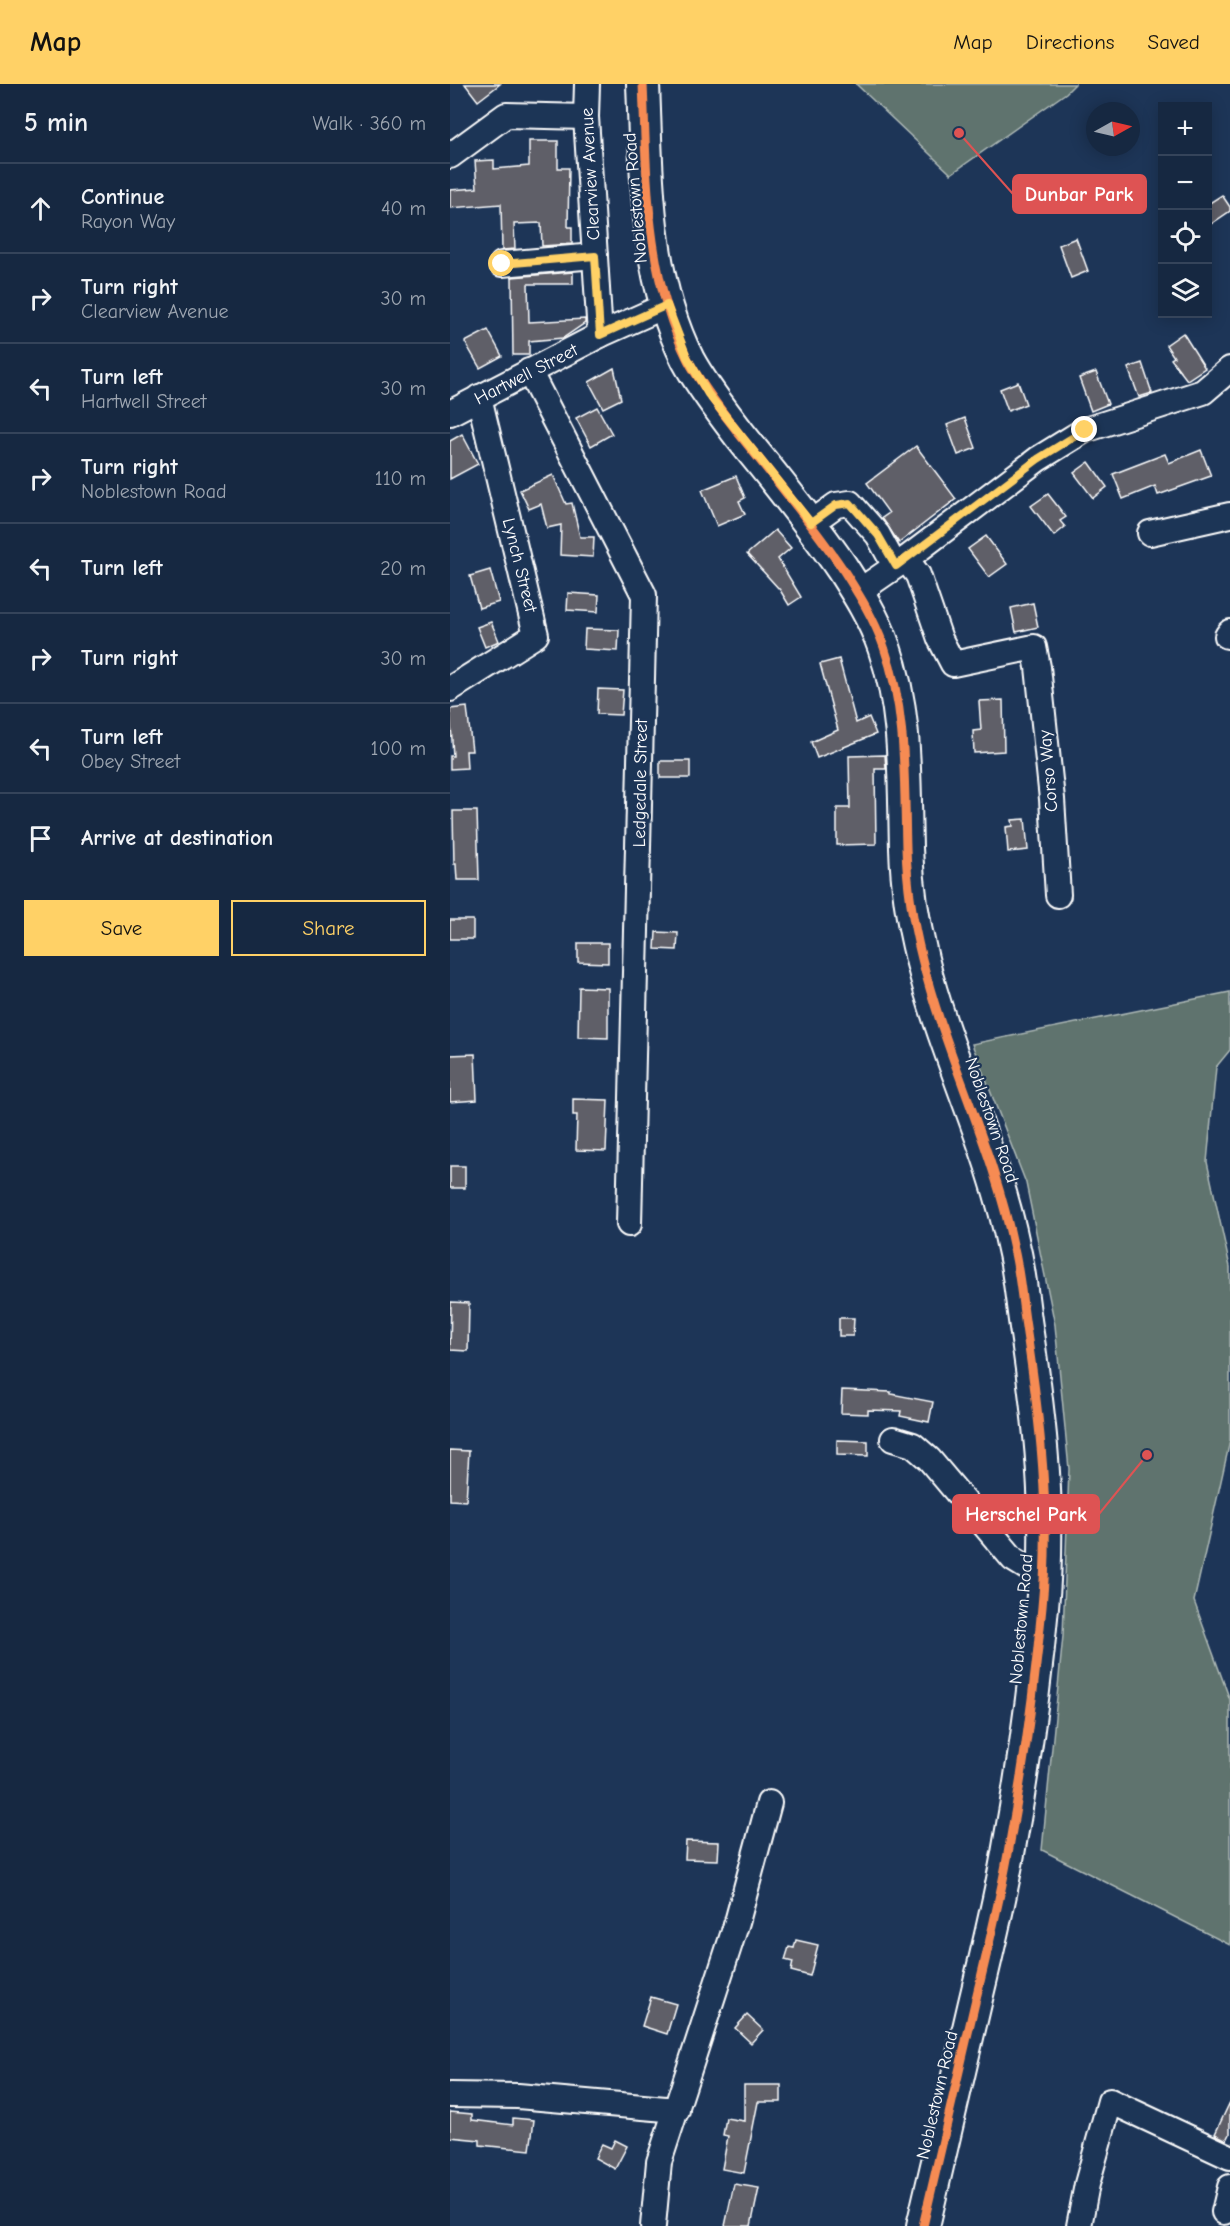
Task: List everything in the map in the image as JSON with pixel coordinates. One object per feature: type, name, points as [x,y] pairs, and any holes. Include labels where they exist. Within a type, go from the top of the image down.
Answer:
[{"type":"main road","name":"Noblestown Road","points":[[643,84],[648,192],[654,247],[667,305],[687,357],[708,394],[811,523],[858,592],[874,621],[884,647],[898,695],[905,777],[906,854],[912,908],[922,957],[937,1010],[999,1190],[1014,1248],[1033,1374],[1042,1453],[1045,1514],[1044,1578],[1040,1627],[1010,1843],[923,2226]]},
{"type":"street","name":"Clearview Avenue","points":[[587,84],[586,117],[600,335]]},
{"type":"street","points":[[450,156],[506,115],[586,117]]},
{"type":"street","points":[[502,264],[595,256]]},
{"type":"street","name":"Hartwell Street","points":[[450,413],[600,335],[667,305]]},
{"type":"street","points":[[858,592],[1038,459],[1085,430],[1203,392],[1230,369]]},
{"type":"street","name":"Ledgedale Street","points":[[529,371],[644,595],[629,1224]]},
{"type":"street","name":"Lynch Street","points":[[450,689],[536,635],[479,397]]},
{"type":"street","points":[[811,523],[836,505],[850,503],[901,562]]},
{"type":"street","points":[[1150,533],[1230,515]]},
{"type":"street","name":"Corso Way","points":[[901,562],[918,575],[940,639],[953,664],[1034,647],[1051,788],[1058,895]]},
{"type":"street","points":[[893,1439],[913,1445],[929,1459],[1013,1559],[1044,1578]]},
{"type":"street","points":[[653,2226],[659,2162],[737,1922],[769,1803]]},
{"type":"street","points":[[450,2095],[518,2096],[677,2110]]},
{"type":"street","points":[[1079,2226],[1087,2184],[1110,2101],[1230,2157]]},
{"type":"street","points":[[1224,2212],[1230,2187]]},
{"type":"green space","points":[[856,84],[1075,84],[1066,93],[951,174]]},
{"type":"green space","points":[[1230,992],[1230,1050],[1216,1067],[1207,1162],[1230,1267],[1230,1441],[1194,1601],[1230,1700],[1230,1945],[1042,1850],[1063,1636],[1069,1469],[1055,1325],[1026,1183],[972,1044]]},
{"type":"building","points":[[465,84],[500,84],[478,101]]},
{"type":"building","points":[[529,141],[558,141],[558,168],[569,168],[568,227],[572,227],[572,244],[542,246],[541,223],[514,224],[515,249],[502,250],[501,204],[450,208],[450,190],[477,188],[475,161],[494,160],[494,169],[529,166]]},
{"type":"building","points":[[1222,195],[1230,211],[1212,223],[1212,210],[1212,201]]},
{"type":"building","points":[[1076,238],[1088,271],[1071,278],[1059,245]]},
{"type":"building","points":[[573,272],[573,284],[528,284],[529,322],[585,319],[585,323],[563,338],[529,341],[529,355],[513,355],[512,277]]},
{"type":"building","points":[[488,330],[502,356],[480,368],[465,342]]},
{"type":"building","points":[[1183,333],[1205,368],[1187,380],[1171,359],[1174,357],[1166,345]]},
{"type":"building","points":[[1142,363],[1152,393],[1139,397],[1128,368]]},
{"type":"building","points":[[614,368],[621,399],[603,408],[589,382]]},
{"type":"building","points":[[1096,372],[1108,404],[1091,411],[1079,378]]},
{"type":"building","points":[[1018,382],[1026,404],[1008,411],[1000,389]]},
{"type":"building","points":[[597,407],[612,434],[591,446],[576,418]]},
{"type":"building","points":[[965,418],[976,448],[958,455],[947,425]]},
{"type":"building","points":[[462,434],[478,464],[450,479],[450,441]]},
{"type":"building","points":[[916,446],[956,499],[899,543],[882,518],[889,513],[867,483]]},
{"type":"building","points":[[1201,450],[1211,476],[1158,495],[1155,486],[1123,499],[1113,474],[1165,454],[1169,463]]},
{"type":"building","points":[[1089,462],[1107,487],[1093,498],[1074,473]]},
{"type":"building","points":[[553,475],[566,504],[572,503],[580,537],[594,537],[593,557],[560,555],[561,525],[547,528],[541,504],[529,509],[520,490]]},
{"type":"building","points":[[736,476],[745,498],[739,501],[745,514],[717,526],[702,490]]},
{"type":"building","points":[[1048,494],[1066,517],[1060,521],[1065,527],[1054,536],[1031,506]]},
{"type":"building","points":[[775,530],[791,548],[778,559],[801,597],[789,605],[780,590],[747,554]]},
{"type":"building","points":[[986,536],[1007,564],[989,577],[968,549]]},
{"type":"building","points":[[490,570],[499,602],[479,608],[470,576]]},
{"type":"building","points":[[568,593],[599,595],[598,612],[567,610]]},
{"type":"building","points":[[1033,603],[1038,627],[1016,632],[1011,608]]},
{"type":"building","points":[[491,622],[499,641],[485,647],[477,627]]},
{"type":"building","points":[[585,629],[619,630],[618,651],[584,649]]},
{"type":"building","points":[[839,659],[856,723],[869,717],[876,734],[817,758],[811,742],[838,730],[820,664]]},
{"type":"building","points":[[598,689],[623,690],[621,715],[597,714]]},
{"type":"building","points":[[1003,700],[1004,751],[974,753],[973,731],[981,730],[979,701]]},
{"type":"building","points":[[467,707],[472,751],[466,751],[467,768],[450,769],[450,756],[453,756],[450,709]]},
{"type":"building","points":[[885,755],[886,769],[875,769],[876,844],[837,845],[837,808],[850,808],[849,756]]},
{"type":"building","points":[[660,761],[690,761],[690,778],[660,778]]},
{"type":"building","points":[[453,811],[477,811],[479,880],[457,880],[456,864],[454,864]]},
{"type":"building","points":[[1025,819],[1028,850],[1008,852],[1006,827],[1013,826],[1012,820]]},
{"type":"building","points":[[450,920],[473,920],[473,939],[450,939]]},
{"type":"building","points":[[656,932],[678,933],[677,950],[655,949]]},
{"type":"building","points":[[578,943],[608,943],[608,963],[578,962]]},
{"type":"building","points":[[579,987],[608,988],[608,1038],[578,1037]]},
{"type":"building","points":[[475,1054],[477,1100],[450,1102],[450,1055]]},
{"type":"building","points":[[573,1099],[608,1100],[606,1151],[576,1150],[577,1115],[573,1115]]},
{"type":"building","points":[[450,1166],[465,1166],[465,1188],[450,1188]]},
{"type":"building","points":[[451,1302],[469,1303],[468,1351],[450,1350]]},
{"type":"building","points":[[839,1318],[854,1318],[853,1336],[839,1336]]},
{"type":"building","points":[[842,1390],[891,1392],[891,1394],[933,1402],[929,1422],[900,1416],[901,1411],[868,1410],[868,1414],[841,1413]]},
{"type":"building","points":[[837,1440],[868,1441],[868,1456],[837,1455]]},
{"type":"building","points":[[450,1450],[469,1451],[466,1501],[450,1500]]},
{"type":"building","points":[[686,1841],[719,1842],[718,1860],[685,1859]]},
{"type":"building","points":[[796,1940],[818,1945],[810,1976],[791,1971],[793,1962],[785,1960],[789,1947],[794,1948]]},
{"type":"building","points":[[651,1997],[676,2004],[667,2034],[642,2026]]},
{"type":"building","points":[[747,2015],[763,2030],[751,2043],[735,2028]]},
{"type":"building","points":[[744,2085],[781,2085],[781,2102],[758,2102],[744,2173],[722,2169],[728,2136],[723,2135],[726,2118],[744,2121]]},
{"type":"building","points":[[1230,2102],[1230,2134],[1227,2140],[1215,2134]]},
{"type":"building","points":[[450,2112],[472,2114],[472,2120],[513,2125],[513,2118],[534,2120],[530,2150],[480,2145],[480,2140],[450,2137]]},
{"type":"building","points":[[615,2140],[627,2146],[615,2169],[595,2158],[602,2144],[611,2148]]},
{"type":"building","points":[[734,2184],[759,2188],[751,2226],[725,2226]]},
{"type":"cycle path","points":[[643,84],[651,225],[663,294],[674,328],[688,360],[706,389],[848,577],[865,606],[884,647],[901,721],[907,862],[916,932],[932,995],[995,1175],[1005,1212],[1018,1268],[1036,1396],[1043,1467],[1045,1537],[1042,1607],[1029,1724],[998,1904],[923,2226]]},
{"type":"place","name":"Dunbar Park","points":[[959,133]]},
{"type":"place","name":"Herschel Park","points":[[1147,1455]]},
{"type":"route","points":[[502,264],[595,256],[600,335],[667,305],[687,357],[708,394],[811,523],[836,505],[850,503],[878,535],[896,566],[1038,459],[1085,430]]}]
